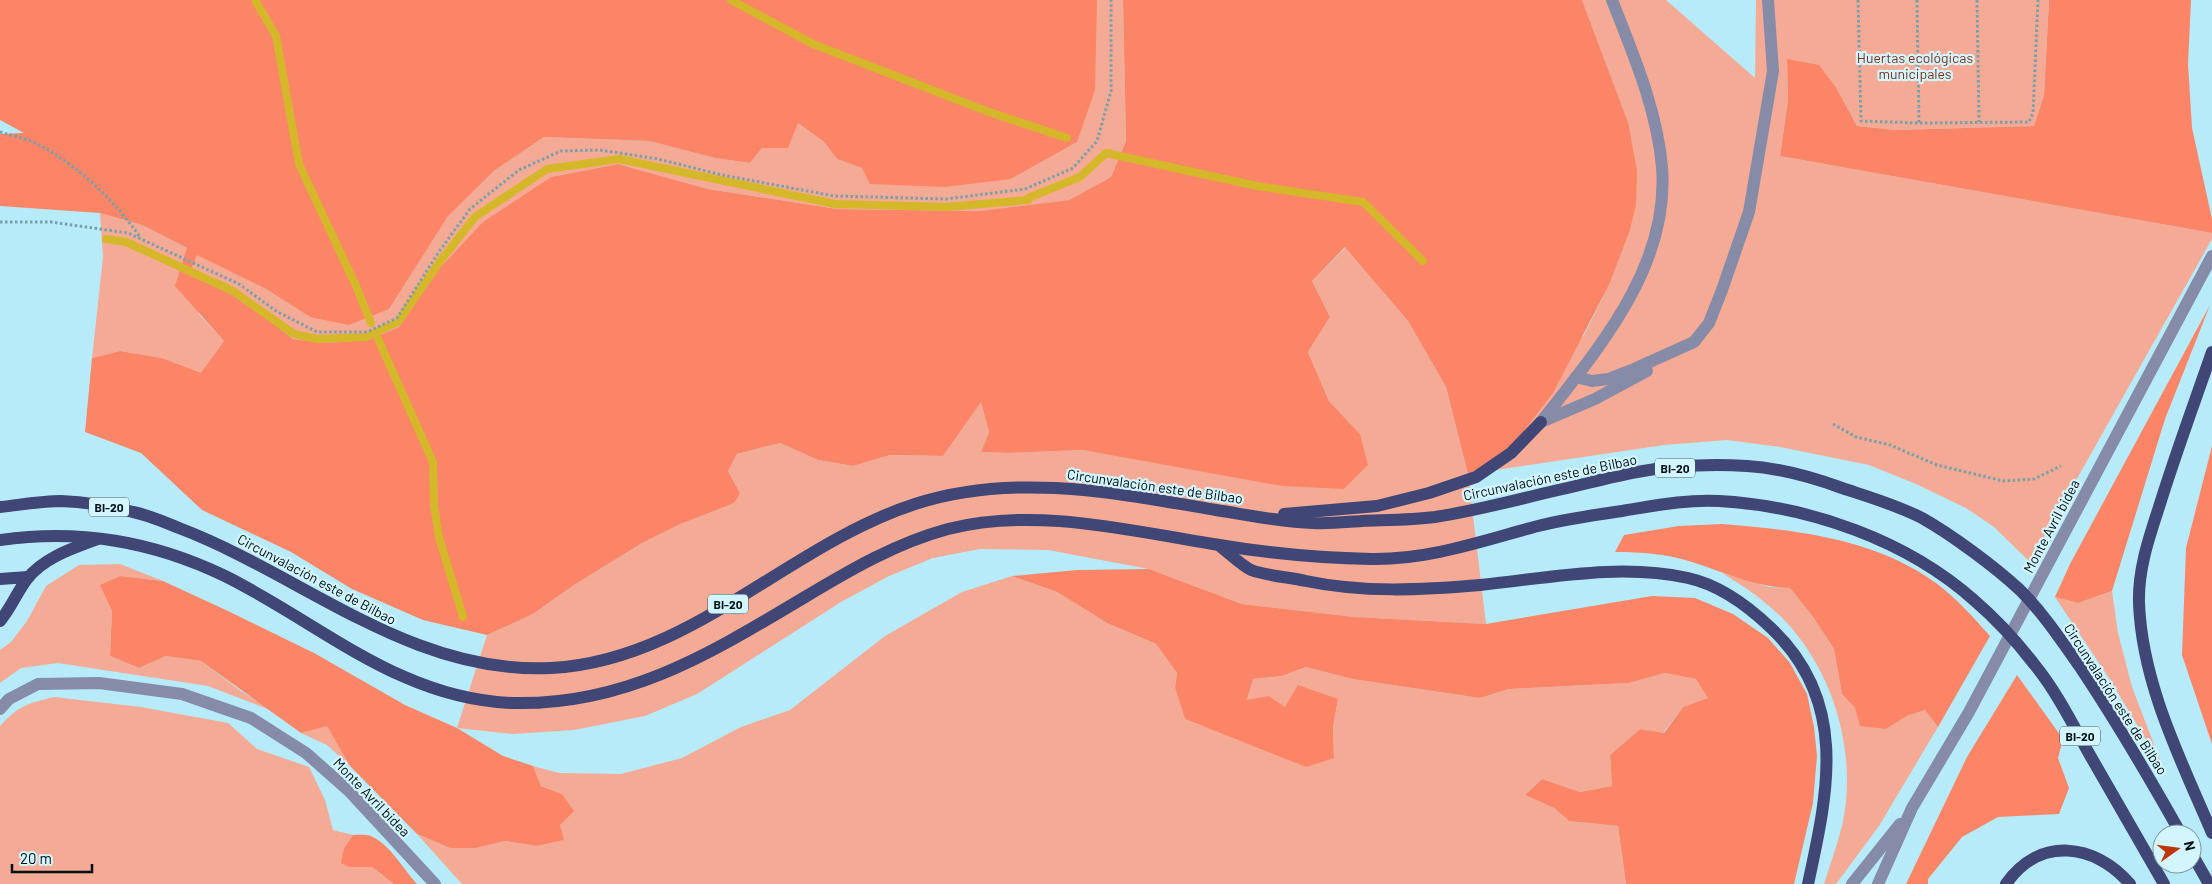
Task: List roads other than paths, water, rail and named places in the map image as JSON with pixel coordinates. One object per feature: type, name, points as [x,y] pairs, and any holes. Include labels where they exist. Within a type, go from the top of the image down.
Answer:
[{"type":"main road","points":[[2212,352],[2171,467],[2142,559],[2139,602],[2146,659],[2164,718],[2212,833]]},
{"type":"main road","points":[[1254,516],[1377,506],[1429,493],[1476,477],[1511,454],[1541,422]]},
{"type":"main road","name":"Circunvalación este de Bilbao","points":[[0,507],[60,501],[103,506],[139,513],[213,541],[347,614],[417,646],[460,659],[508,666],[550,668],[599,662],[623,655],[670,636],[708,616],[866,522],[918,504],[964,492],[1016,486],[1074,488],[1315,524],[1431,518],[1636,472],[1673,468],[1749,466],[1824,481],[1896,506],[1923,519],[1963,545],[2019,590],[2052,627],[2103,701],[2137,754],[2176,824]]},
{"type":"main road","name":"BI-20","points":[[0,540],[33,535],[70,535],[119,540],[154,548],[226,577],[376,665],[432,688],[474,698],[509,703],[573,700],[637,685],[681,667],[728,643],[866,560],[907,543],[950,529],[997,521],[1038,520],[1109,526],[1281,554],[1392,559],[1454,550],[1544,524],[1621,511],[1713,500],[1772,507],[1828,521],[1885,542],[1939,573],[1976,602],[2026,656],[2063,705],[2164,884]]},
{"type":"main road","points":[[0,621],[9,610],[28,577],[55,556],[99,538]]},
{"type":"main road","points":[[1219,545],[1250,570],[1319,584],[1358,588],[1406,590],[1480,585],[1582,572],[1645,572],[1690,578],[1726,593],[1759,616],[1788,644],[1808,678],[1821,709],[1827,747],[1826,794],[1808,884]]},
{"type":"main road","points":[[0,579],[28,577]]},
{"type":"main road","points":[[2006,884],[2023,866],[2041,855],[2068,850],[2089,853],[2110,865],[2130,884]]},
{"type":"main road","points":[[2202,872],[2209,884]]},
{"type":"street","points":[[1541,422],[1597,351],[1639,282],[1660,218],[1662,168],[1653,115],[1633,54],[1612,0]]},
{"type":"street","points":[[1576,377],[1592,381],[1608,379],[1662,358],[1694,342],[1708,323],[1750,212],[1773,71],[1768,0]]},
{"type":"street","name":"Monte Avril bidea","points":[[1878,884],[1912,808],[1969,712],[2212,256]]},
{"type":"street","points":[[1541,422],[1595,399],[1648,370],[1662,358]]},
{"type":"street","name":"Monte Avril bidea","points":[[0,709],[9,699],[38,684],[98,683],[182,694],[251,718],[306,753],[349,791],[435,884]]},
{"type":"street","name":"Monte Avril bidea","points":[[1852,884],[1912,808]]},
{"type":"waterway","points":[[255,0],[276,36],[299,164],[356,286],[371,323]]},
{"type":"waterway","points":[[731,0],[813,44],[989,112],[1067,138]]},
{"type":"waterway","points":[[1106,153],[1257,186],[1363,202],[1423,261]]},
{"type":"waterway","points":[[1028,198],[1080,177],[1106,153],[1109,153]]},
{"type":"waterway","points":[[106,239],[126,242],[233,291],[294,334],[317,339],[366,337],[398,322],[438,264],[475,217],[547,169],[619,159],[835,204],[947,207],[1028,200]]},
{"type":"waterway","points":[[378,339],[433,462],[434,505],[439,537],[463,617]]},
{"type":"park label","name":"Huertas ecológicas municipales","points":[[1915,66]]}]
